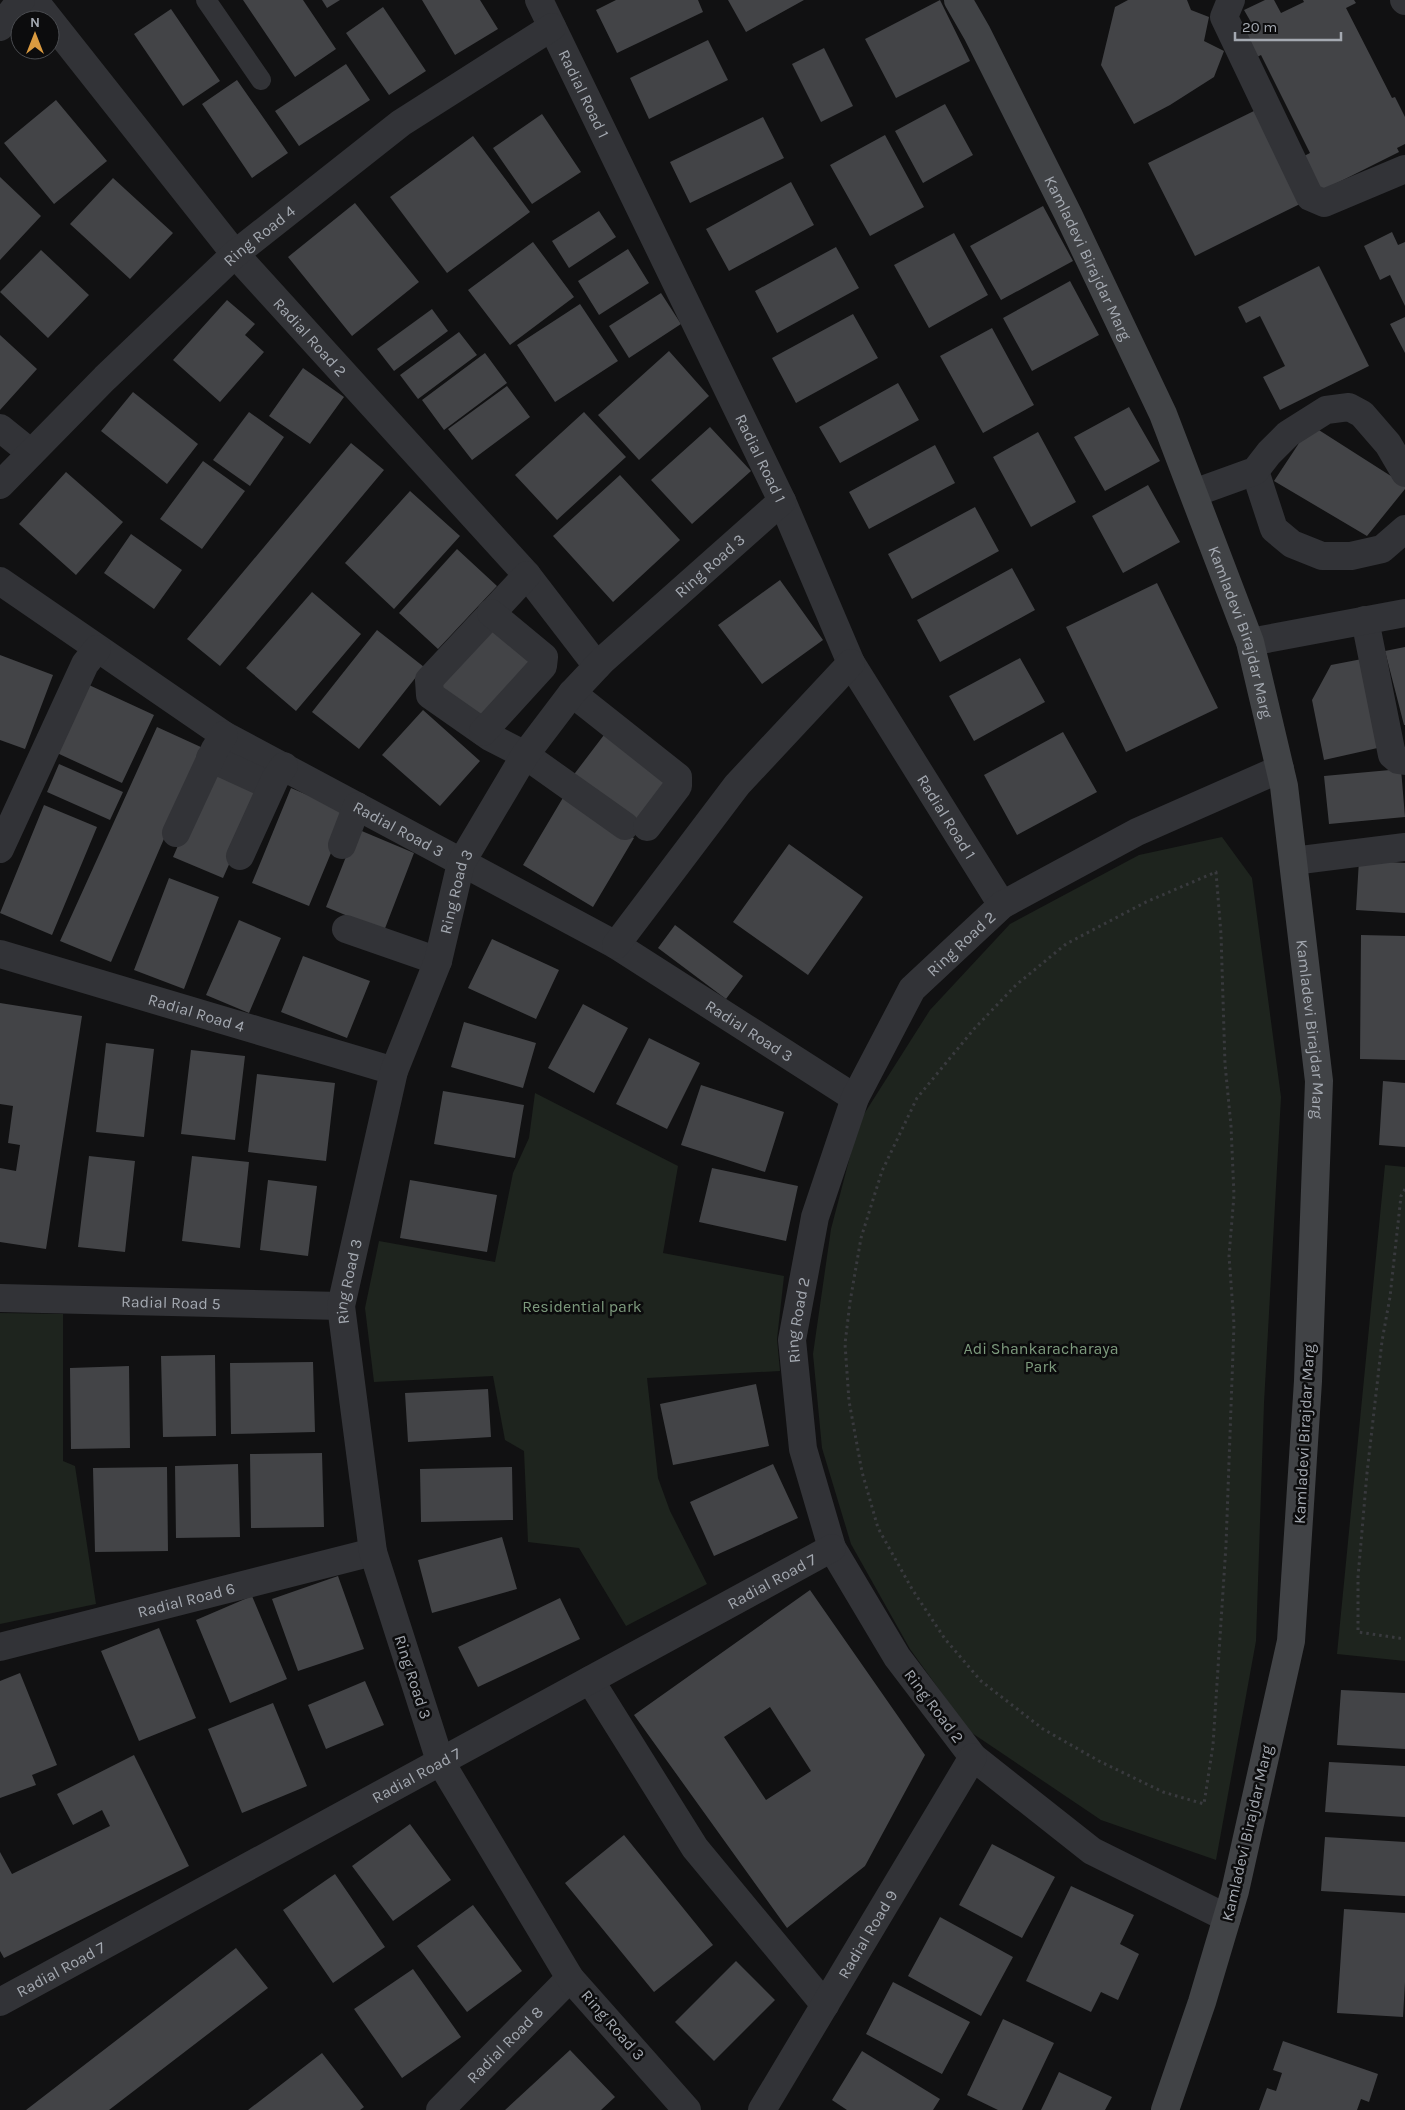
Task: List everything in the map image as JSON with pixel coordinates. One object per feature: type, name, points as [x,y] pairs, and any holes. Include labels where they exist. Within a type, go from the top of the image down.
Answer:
[{"type":"street","points":[[0,27],[21,0]]},
{"type":"street","name":"Radial Road 2","points":[[34,0],[235,254],[527,575],[583,682]]},
{"type":"street","name":"Radial Road 1","points":[[539,0],[782,501],[850,663],[1002,905]]},
{"type":"street","name":"Kamladevi Birajdar Marg","points":[[958,0],[977,33],[1072,223],[1164,414],[1250,642],[1284,786],[1318,1081],[1308,1381],[1291,1641],[1235,1891],[1202,2002],[1165,2110]]},
{"type":"street","points":[[1231,0],[1224,17],[1310,197],[1324,203],[1405,169]]},
{"type":"street","name":"Ring Road 4","points":[[0,485],[105,378],[235,254],[401,123],[552,27]]},
{"type":"street","points":[[1194,493],[1256,471],[1269,453],[1288,434],[1326,410],[1349,407],[1362,414],[1388,444],[1405,473]]},
{"type":"street","points":[[0,428],[31,453]]},
{"type":"street","points":[[1256,471],[1274,529],[1292,544],[1322,556],[1351,556],[1382,549],[1405,529]]},
{"type":"street","name":"Ring Road 3","points":[[687,2110],[570,1978],[440,1761],[373,1552],[341,1306],[394,1071],[438,960],[461,863],[525,755],[583,682],[782,501]]},
{"type":"street","points":[[491,613],[544,657],[583,682],[678,777],[678,786],[636,827],[525,755],[483,732],[430,695],[429,680],[491,613],[527,575]]},
{"type":"street","name":"Radial Road 3","points":[[0,581],[224,735],[278,776],[357,806],[616,945],[855,1098]]},
{"type":"street","points":[[1250,642],[1405,613]]},
{"type":"street","points":[[1370,620],[1392,755],[1398,760],[1402,753]]},
{"type":"street","points":[[0,849],[85,664],[97,649]]},
{"type":"street","points":[[483,732],[543,666],[544,657]]},
{"type":"street","points":[[616,945],[737,785],[850,663]]},
{"type":"street","points":[[176,833],[210,758],[224,735]]},
{"type":"street","points":[[210,758],[278,776],[240,856]]},
{"type":"street","name":"Ring Road 2","points":[[1227,1918],[1092,1851],[973,1757],[897,1657],[832,1548],[803,1449],[792,1340],[815,1218],[855,1098],[912,989],[1002,905],[1137,832],[1280,769]]},
{"type":"street","points":[[342,845],[357,806]]},
{"type":"street","points":[[1293,861],[1405,847]]},
{"type":"street","points":[[346,929],[438,960]]},
{"type":"street","name":"Radial Road 4","points":[[0,954],[394,1071]]},
{"type":"street","name":"Radial Road 5","points":[[0,1298],[341,1306]]},
{"type":"street","name":"Radial Road 7","points":[[0,2002],[832,1548]]},
{"type":"street","name":"Radial Road 6","points":[[0,1646],[373,1552]]},
{"type":"street","points":[[590,1680],[695,1848],[825,2005]]},
{"type":"street","name":"Radial Road 9","points":[[762,2110],[973,1757]]},
{"type":"street","name":"Radial Road 8","points":[[440,2110],[570,1978]]},
{"type":"lane","points":[[206,0],[261,80]]},
{"type":"path","points":[[1216,872],[1221,934],[1225,1064],[1233,1156],[1234,1195],[1229,1256],[1234,1324],[1226,1545],[1212,1745],[1204,1804],[1164,1792],[1099,1761],[1043,1730],[981,1681],[945,1639],[912,1589],[878,1528],[862,1472],[849,1401],[846,1344],[850,1302],[861,1238],[882,1171],[917,1098],[974,1029],[1016,985],[1066,944],[1146,902],[1216,872]]},
{"type":"path","points":[[1405,1189],[1400,1196],[1390,1297],[1382,1341],[1358,1577],[1358,1632],[1405,1639]]},
{"type":"green space","name":"Adi Shankaracharaya Park","points":[[1222,837],[1252,878],[1281,1097],[1264,1403],[1256,1641],[1216,1860],[1101,1820],[969,1731],[910,1649],[851,1544],[822,1448],[813,1354],[831,1229],[859,1122],[930,1010],[1010,924],[1139,855]]},
{"type":"green space","name":"Residential park","points":[[535,1093],[678,1166],[663,1253],[784,1276],[777,1339],[780,1371],[647,1378],[658,1478],[670,1511],[707,1584],[626,1626],[579,1548],[528,1542],[524,1451],[505,1440],[493,1376],[374,1382],[365,1308],[379,1241],[495,1262],[513,1173],[529,1138]]},
{"type":"green space","points":[[1385,1165],[1405,1167],[1405,1661],[1337,1654]]},
{"type":"green space","points":[[0,1313],[63,1314],[63,1461],[75,1466],[96,1604],[0,1624]]},
{"type":"building","points":[[243,0],[303,0],[336,49],[295,77]]},
{"type":"building","points":[[322,0],[340,0],[327,8]]},
{"type":"building","points":[[422,0],[480,0],[498,29],[455,55]]},
{"type":"building","points":[[616,0],[698,0],[703,12],[617,53],[596,10]]},
{"type":"building","points":[[728,0],[804,0],[746,32]]},
{"type":"building","points":[[940,0],[970,61],[896,98],[865,39]]},
{"type":"building","points":[[1128,0],[1187,0],[1191,10],[1209,17],[1204,41],[1224,51],[1214,77],[1170,105],[1134,124],[1101,65],[1115,7]]},
{"type":"building","points":[[1265,0],[1274,0],[1281,13],[1304,2],[1303,0],[1354,0],[1356,3],[1346,8],[1392,98],[1395,97],[1405,117],[1405,144],[1397,148],[1399,152],[1317,193],[1300,158],[1310,153],[1261,55],[1257,57],[1243,29],[1252,24],[1244,10]]},
{"type":"building","points":[[383,7],[426,71],[389,95],[346,33]]},
{"type":"building","points":[[171,9],[220,81],[183,106],[134,34]]},
{"type":"building","points":[[708,40],[728,80],[649,119],[630,78]]},
{"type":"building","points":[[824,48],[853,106],[821,122],[792,64]]},
{"type":"building","points":[[346,64],[370,100],[299,146],[275,111]]},
{"type":"building","points":[[237,80],[288,153],[252,178],[202,104]]},
{"type":"building","points":[[56,100],[107,161],[54,204],[4,143]]},
{"type":"building","points":[[945,104],[973,155],[923,183],[895,131]]},
{"type":"building","points":[[1258,109],[1304,202],[1195,256],[1148,163]]},
{"type":"building","points":[[542,114],[581,172],[532,204],[493,148]]},
{"type":"building","points":[[763,117],[784,158],[690,203],[670,162]]},
{"type":"building","points":[[885,135],[924,207],[870,236],[830,165]]},
{"type":"building","points":[[473,136],[530,212],[447,273],[390,197]]},
{"type":"building","points":[[0,177],[41,216],[0,260]]},
{"type":"building","points":[[113,178],[173,233],[130,279],[70,224]]},
{"type":"building","points":[[791,182],[814,225],[729,271],[706,229]]},
{"type":"building","points":[[355,203],[419,282],[352,336],[288,257]]},
{"type":"building","points":[[1043,206],[1073,261],[1001,300],[970,246]]},
{"type":"building","points":[[599,211],[616,237],[569,268],[552,241]]},
{"type":"building","points":[[1392,232],[1398,245],[1405,242],[1405,306],[1390,275],[1380,280],[1364,246]]},
{"type":"building","points":[[954,233],[988,295],[929,328],[894,265]]},
{"type":"building","points":[[533,242],[574,297],[510,345],[468,290]]},
{"type":"building","points":[[836,247],[859,288],[777,333],[755,291]]},
{"type":"building","points":[[628,249],[649,283],[599,315],[578,281]]},
{"type":"building","points":[[41,250],[89,295],[48,338],[0,292]]},
{"type":"building","points":[[1319,266],[1369,366],[1280,410],[1263,377],[1285,366],[1260,316],[1246,323],[1238,307]]},
{"type":"building","points":[[1070,281],[1099,335],[1032,371],[1003,318]]},
{"type":"building","points":[[661,293],[681,324],[629,358],[609,326]]},
{"type":"building","points":[[227,300],[255,324],[245,335],[264,352],[220,402],[173,360]]},
{"type":"building","points":[[580,304],[618,361],[555,402],[517,345]]},
{"type":"building","points":[[432,309],[448,331],[394,371],[377,349]]},
{"type":"building","points":[[853,314],[878,358],[796,403],[772,358]]},
{"type":"building","points":[[1405,317],[1405,353],[1390,324]]},
{"type":"building","points":[[992,328],[1034,405],[983,433],[940,356]]},
{"type":"building","points":[[459,332],[477,355],[418,399],[400,375]]},
{"type":"building","points":[[0,335],[37,369],[0,410]]},
{"type":"building","points":[[669,351],[709,396],[639,460],[598,415]]},
{"type":"building","points":[[485,353],[507,383],[444,430],[422,400]]},
{"type":"building","points":[[303,368],[344,397],[310,444],[269,416]]},
{"type":"building","points":[[898,383],[919,420],[840,463],[819,427]]},
{"type":"building","points":[[507,386],[530,417],[472,460],[448,429]]},
{"type":"building","points":[[133,392],[198,444],[167,484],[101,431]]},
{"type":"building","points":[[1129,407],[1160,461],[1105,491],[1074,437]]},
{"type":"building","points":[[249,412],[284,437],[250,486],[213,460]]},
{"type":"building","points":[[584,412],[626,457],[557,520],[515,475]]},
{"type":"building","points":[[1311,425],[1405,485],[1405,489],[1367,536],[1274,481]]},
{"type":"building","points":[[710,427],[751,471],[692,524],[651,480]]},
{"type":"building","points":[[1038,432],[1076,502],[1031,527],[993,457]]},
{"type":"building","points":[[351,443],[384,470],[220,666],[187,639]]},
{"type":"building","points":[[935,445],[955,483],[869,529],[849,492]]},
{"type":"building","points":[[203,461],[245,491],[202,549],[160,519]]},
{"type":"building","points":[[66,472],[123,522],[76,575],[19,524]]},
{"type":"building","points":[[620,475],[680,540],[613,602],[553,536]]},
{"type":"building","points":[[1148,485],[1180,542],[1123,573],[1092,516]]},
{"type":"building","points":[[410,491],[460,536],[394,609],[345,563]]},
{"type":"building","points":[[975,507],[999,551],[912,599],[888,554]]},
{"type":"building","points":[[131,534],[182,570],[154,609],[104,573]]},
{"type":"building","points":[[457,549],[497,586],[438,649],[399,613]]},
{"type":"building","points":[[1012,568],[1035,610],[940,662],[917,620]]},
{"type":"building","points":[[780,580],[823,640],[762,684],[718,625]]},
{"type":"building","points":[[1157,583],[1218,708],[1126,752],[1066,627]]},
{"type":"building","points":[[312,592],[361,634],[296,711],[246,668]]},
{"type":"building","points":[[493,623],[538,660],[478,728],[434,689]]},
{"type":"building","points":[[377,630],[424,667],[359,749],[312,712]]},
{"type":"building","points":[[1405,647],[1405,725],[1404,725],[1385,651]]},
{"type":"building","points":[[0,655],[53,675],[25,749],[0,740]]},
{"type":"building","points":[[1020,658],[1045,702],[974,741],[949,696]]},
{"type":"building","points":[[1362,659],[1382,747],[1324,760],[1312,700],[1331,665]]},
{"type":"building","points":[[89,685],[154,715],[122,783],[57,753]]},
{"type":"building","points":[[423,710],[480,761],[440,806],[382,755]]},
{"type":"building","points":[[157,727],[203,748],[111,962],[60,941]]},
{"type":"building","points":[[607,731],[674,782],[638,829],[572,777]]},
{"type":"building","points":[[1063,732],[1097,792],[1017,835],[984,775]]},
{"type":"building","points":[[59,764],[123,792],[110,820],[47,792]]},
{"type":"building","points":[[213,766],[263,788],[223,878],[173,857]]},
{"type":"building","points":[[1401,769],[1405,817],[1329,824],[1324,776]]},
{"type":"building","points":[[291,788],[348,812],[309,906],[252,883]]},
{"type":"building","points":[[564,796],[634,838],[593,907],[523,865]]},
{"type":"building","points":[[44,805],[97,827],[52,935],[0,913]]},
{"type":"building","points":[[357,829],[414,853],[384,931],[326,907]]},
{"type":"building","points":[[789,844],[863,897],[808,975],[733,922]]},
{"type":"building","points":[[1359,860],[1405,863],[1405,913],[1356,910]]},
{"type":"building","points":[[169,878],[219,897],[184,989],[134,970]]},
{"type":"building","points":[[239,920],[281,938],[249,1013],[206,995]]},
{"type":"building","points":[[675,925],[743,976],[726,999],[658,948]]},
{"type":"building","points":[[1361,935],[1405,936],[1405,1060],[1360,1059]]},
{"type":"building","points":[[492,939],[559,970],[536,1019],[468,988]]},
{"type":"building","points":[[303,956],[370,981],[347,1038],[281,1012]]},
{"type":"building","points":[[0,1003],[82,1016],[46,1249],[0,1242],[0,1168],[16,1171],[20,1145],[8,1143],[13,1106],[0,1104]]},
{"type":"building","points":[[583,1004],[628,1028],[594,1093],[548,1068]]},
{"type":"building","points":[[464,1022],[536,1043],[523,1088],[451,1067]]},
{"type":"building","points":[[649,1038],[700,1063],[667,1129],[616,1104]]},
{"type":"building","points":[[106,1043],[154,1049],[144,1137],[96,1132]]},
{"type":"building","points":[[191,1050],[245,1056],[235,1140],[181,1134]]},
{"type":"building","points":[[257,1074],[335,1083],[326,1161],[248,1152]]},
{"type":"building","points":[[1383,1081],[1405,1083],[1405,1147],[1379,1145]]},
{"type":"building","points":[[701,1085],[784,1112],[765,1172],[681,1145]]},
{"type":"building","points":[[443,1091],[524,1105],[515,1158],[434,1144]]},
{"type":"building","points":[[89,1156],[135,1161],[125,1252],[78,1247]]},
{"type":"building","points":[[192,1156],[249,1162],[240,1248],[182,1241]]},
{"type":"building","points":[[712,1168],[798,1186],[786,1241],[699,1222]]},
{"type":"building","points":[[268,1180],[317,1186],[308,1256],[260,1250]]},
{"type":"building","points":[[410,1180],[497,1195],[487,1252],[400,1238]]},
{"type":"building","points":[[215,1355],[216,1436],[163,1437],[161,1356]]},
{"type":"building","points":[[313,1362],[315,1432],[231,1434],[230,1363]]},
{"type":"building","points":[[129,1366],[130,1448],[71,1449],[70,1368]]},
{"type":"building","points":[[756,1384],[769,1446],[673,1465],[660,1404]]},
{"type":"building","points":[[488,1389],[491,1437],[408,1442],[405,1393]]},
{"type":"building","points":[[322,1453],[324,1527],[251,1528],[250,1454]]},
{"type":"building","points":[[238,1464],[240,1537],[176,1538],[175,1466]]},
{"type":"building","points":[[773,1464],[798,1518],[714,1556],[690,1502]]},
{"type":"building","points":[[167,1467],[168,1551],[95,1552],[93,1468]]},
{"type":"building","points":[[512,1467],[513,1520],[421,1522],[420,1469]]},
{"type":"building","points":[[502,1537],[517,1589],[432,1613],[418,1560]]},
{"type":"building","points":[[338,1576],[364,1649],[298,1671],[272,1599]]},
{"type":"building","points":[[810,1590],[925,1755],[865,1866],[787,1928],[634,1715]],"holes":[[[770,1707],[811,1771],[766,1800],[724,1737]]]},
{"type":"building","points":[[252,1596],[287,1679],[230,1703],[196,1620]]},
{"type":"building","points":[[560,1598],[580,1639],[478,1687],[458,1647]]},
{"type":"building","points":[[159,1628],[196,1718],[139,1741],[101,1651]]},
{"type":"building","points":[[20,1673],[57,1765],[32,1775],[36,1785],[0,1798],[0,1681]]},
{"type":"building","points":[[365,1681],[384,1725],[326,1749],[308,1705]]},
{"type":"building","points":[[1341,1690],[1405,1693],[1405,1749],[1337,1745]]},
{"type":"building","points":[[273,1703],[307,1786],[242,1813],[208,1729]]},
{"type":"building","points":[[134,1755],[189,1866],[4,1958],[0,1951],[0,1852],[12,1874],[110,1826],[102,1810],[73,1825],[57,1794]]},
{"type":"building","points":[[1329,1762],[1405,1766],[1405,1817],[1325,1812]]},
{"type":"building","points":[[410,1824],[451,1880],[393,1921],[352,1866]]},
{"type":"building","points":[[624,1835],[713,1945],[654,1992],[565,1883]]},
{"type":"building","points":[[1325,1837],[1405,1842],[1405,1896],[1321,1891]]},
{"type":"building","points":[[992,1844],[1055,1877],[1022,1938],[959,1905]]},
{"type":"building","points":[[335,1874],[385,1947],[333,1983],[283,1910]]},
{"type":"building","points":[[1071,1886],[1134,1915],[1120,1944],[1139,1954],[1118,2000],[1101,1992],[1091,2012],[1026,1981]]},
{"type":"building","points":[[473,1905],[522,1971],[467,2012],[417,1946]]},
{"type":"building","points":[[1344,1909],[1405,1913],[1403,2017],[1337,2013]]},
{"type":"building","points":[[940,1917],[1013,1957],[981,2016],[908,1976]]},
{"type":"building","points":[[236,1948],[268,1988],[109,2110],[26,2110]]},
{"type":"building","points":[[736,1961],[775,2000],[714,2061],[675,2022]]},
{"type":"building","points":[[413,1969],[461,2037],[402,2078],[354,2009]]},
{"type":"building","points":[[893,1982],[970,2022],[942,2074],[866,2034]]},
{"type":"building","points":[[1003,2019],[1054,2043],[1022,2110],[998,2110],[967,2095]]},
{"type":"building","points":[[1283,2041],[1378,2074],[1369,2102],[1361,2099],[1357,2110],[1259,2110],[1267,2088],[1276,2091],[1282,2073],[1273,2070]]},
{"type":"building","points":[[570,2050],[615,2097],[601,2110],[505,2110]]},
{"type":"building","points":[[862,2051],[940,2099],[933,2110],[847,2110],[832,2100]]},
{"type":"building","points":[[322,2053],[364,2107],[360,2110],[248,2110]]},
{"type":"building","points":[[1059,2072],[1112,2097],[1105,2110],[1041,2110]]}]
